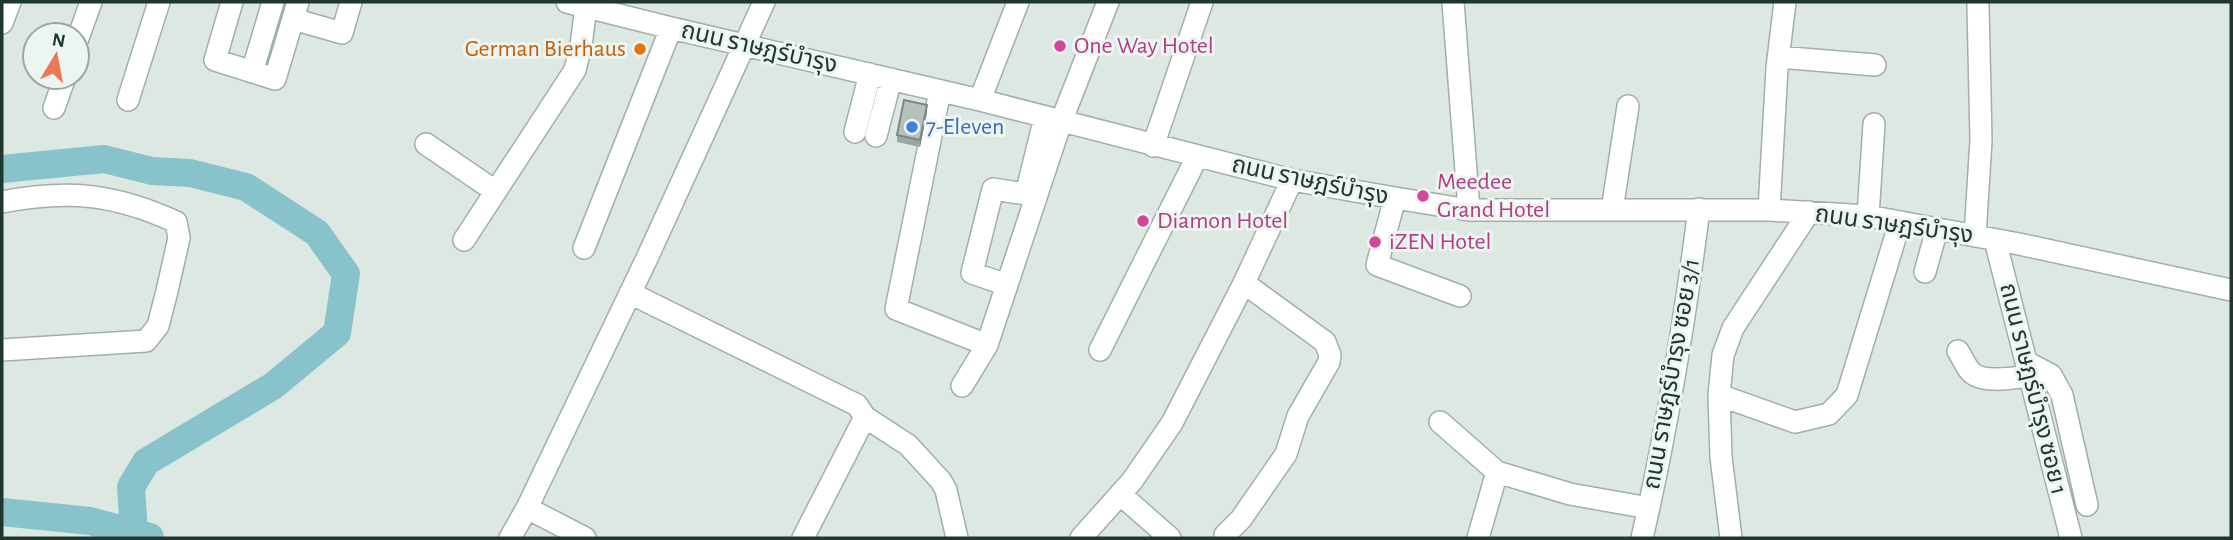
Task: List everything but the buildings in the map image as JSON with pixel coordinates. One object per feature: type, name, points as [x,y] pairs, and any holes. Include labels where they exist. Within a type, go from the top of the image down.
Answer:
[{"type":"street","points":[[2,23],[10,2]]},
{"type":"street","points":[[84,21],[91,2]]},
{"type":"street","points":[[128,100],[159,2]]},
{"type":"street","points":[[232,2],[215,60],[275,79],[295,10],[342,33],[351,2]]},
{"type":"street","points":[[252,72],[272,2]]},
{"type":"street","points":[[510,538],[648,256],[764,2]]},
{"type":"street","points":[[980,100],[1018,2]]},
{"type":"street","points":[[1007,285],[972,273],[993,189],[1026,194],[1053,119],[1108,2]]},
{"type":"street","points":[[1153,146],[1202,2]]},
{"type":"street","points":[[1453,2],[1469,210]]},
{"type":"street","points":[[1769,210],[1778,57],[1785,2]]},
{"type":"street","points":[[464,240],[575,70],[581,46],[577,4]]},
{"type":"street","name":"ถนน ราษฎร์บำรุง","points":[[577,4],[649,11],[671,28],[980,100],[1292,180],[1395,198],[1469,210],[1769,210],[1868,216],[2231,290]]},
{"type":"street","name":"ถนน ราษฎร์บำรุง ซอย 1","points":[[1978,6],[1985,238],[2028,369],[2071,538]]},
{"type":"street","points":[[584,248],[671,28]]},
{"type":"street","points":[[1778,57],[1875,65]]},
{"type":"street","points":[[865,134],[880,76]]},
{"type":"street","points":[[54,108],[60,91]]},
{"type":"street","points":[[940,91],[896,309],[987,345]]},
{"type":"street","points":[[1612,209],[1628,106]]},
{"type":"street","points":[[962,386],[987,345],[1007,285],[1053,119]]},
{"type":"street","points":[[1868,216],[1874,124]]},
{"type":"street","points":[[426,144],[495,191]]},
{"type":"street","points":[[1100,350],[1197,156]]},
{"type":"street","points":[[1092,535],[1172,423],[1244,283],[1292,180]]},
{"type":"street","points":[[2,202],[35,196],[85,195],[116,200],[176,222],[179,238],[158,326],[146,341],[2,350]]},
{"type":"street","points":[[1395,198],[1377,265],[1460,296]]},
{"type":"street","name":"ถนน ราษฎร์บำรุง ซอย 3/1","points":[[1642,538],[1691,273],[1699,209]]},
{"type":"street","points":[[1731,538],[1721,457],[1719,395],[1723,355],[1733,328],[1809,212]]},
{"type":"street","points":[[1719,395],[1795,422],[1829,414],[1847,395],[1900,222]]},
{"type":"street","points":[[1926,272],[1937,229]]},
{"type":"street","points":[[1225,535],[1241,519],[1286,454],[1298,416],[1329,362],[1330,355],[1325,342],[1244,283]]},
{"type":"street","points":[[630,293],[858,404],[865,417],[908,445],[941,481],[946,490],[957,538]]},
{"type":"street","points":[[1958,351],[1970,372],[1977,376],[1998,379],[2028,369],[2051,375],[2062,395],[2087,505]]},
{"type":"street","points":[[803,538],[865,417]]},
{"type":"street","points":[[1440,422],[1497,472],[1570,494],[1649,508]]},
{"type":"street","points":[[1478,538],[1497,472]]},
{"type":"street","points":[[1120,494],[1170,538]]},
{"type":"street","points":[[527,508],[585,538]]},
{"type":"waterway","points":[[2,169],[104,159],[152,171],[190,173],[246,187],[317,233],[346,274],[337,333],[273,386],[146,462],[131,487],[134,533]]},
{"type":"waterway","points":[[2,512],[90,521],[150,537]]},
{"type":"place","name":"One Way Hotel","points":[[1060,46]]},
{"type":"place","name":"German Bierhaus","points":[[640,49]]},
{"type":"place","name":"7-Eleven","points":[[912,127]]},
{"type":"place","name":"Meedee Grand Hotel","points":[[1423,196]]},
{"type":"place","name":"Diamon Hotel","points":[[1143,221]]},
{"type":"place","name":"iZEN Hotel","points":[[1375,242]]}]
